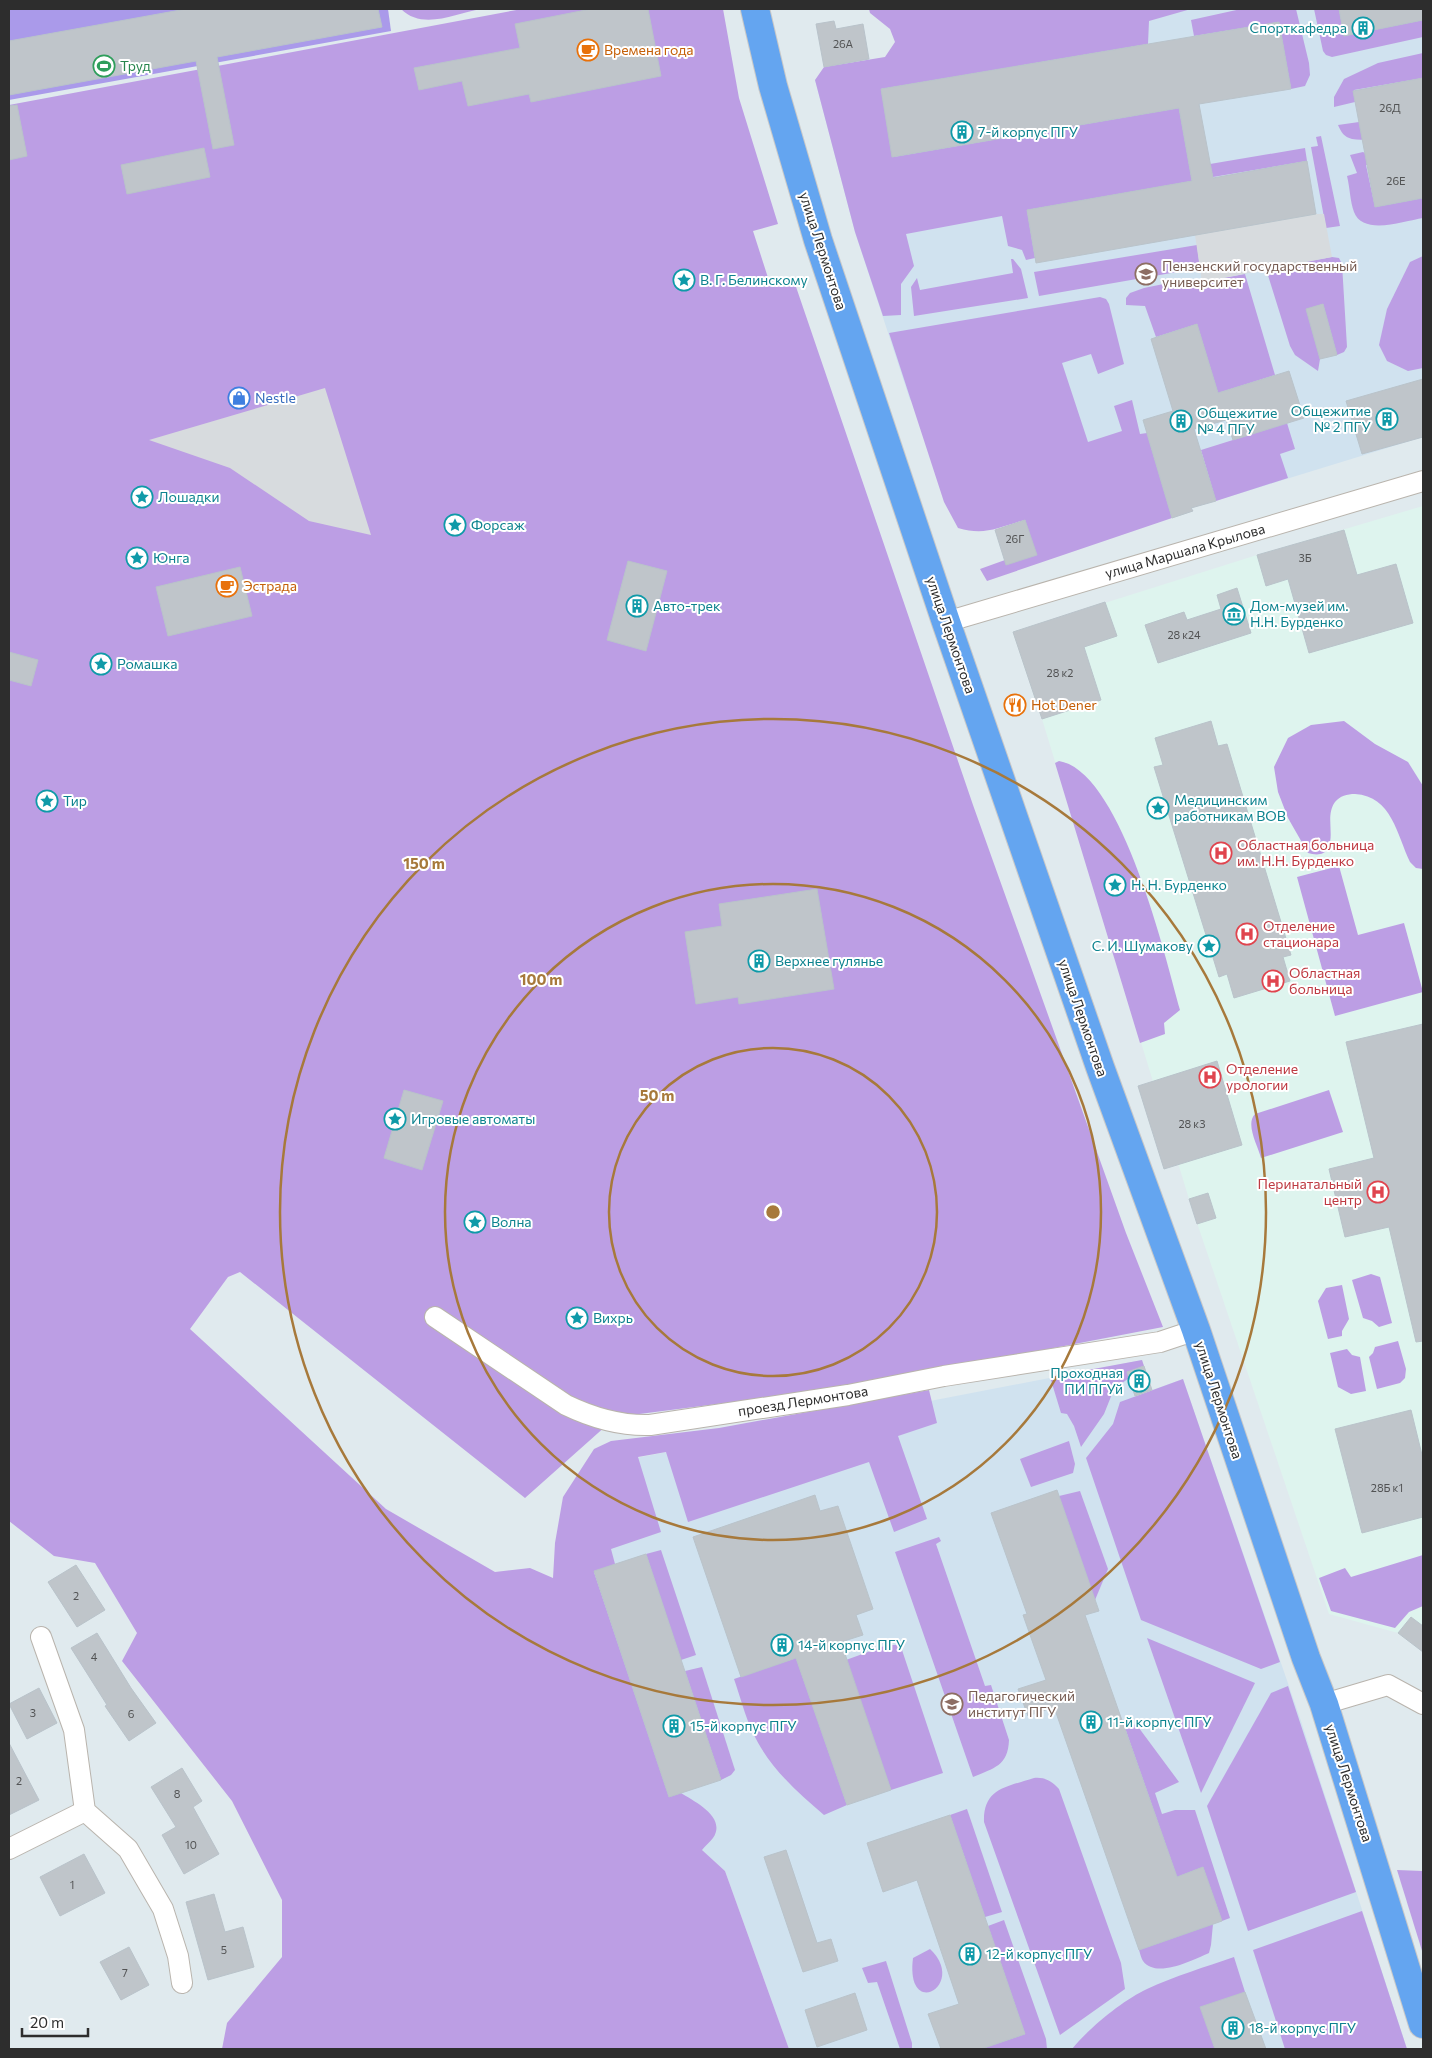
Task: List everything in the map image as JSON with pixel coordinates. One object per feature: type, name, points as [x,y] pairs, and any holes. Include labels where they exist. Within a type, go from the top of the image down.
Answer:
[{"type":"main road","name":"улица Лермонтова","points":[[755,9],[773,86],[818,240],[946,622],[1100,1067],[1196,1330],[1303,1649],[1324,1704],[1423,2024]]},
{"type":"street","name":"улица Маршала Крылова","points":[[946,622],[1423,481]]},
{"type":"street","name":"проезд Лермонтова","points":[[435,1317],[566,1405],[585,1414],[620,1424],[634,1425],[650,1425],[848,1395],[944,1376],[1160,1342],[1196,1330]]},
{"type":"street","points":[[41,1637],[74,1730],[85,1811],[128,1849],[163,1909],[178,1956],[182,1983]]},
{"type":"street","points":[[1324,1704],[1388,1685],[1423,1704]]},
{"type":"street","points":[[9,1849],[85,1811]]},
{"type":"shaded area","name":"Труд","points":[[9,9],[388,9],[391,31],[9,100]]},
{"type":"shaded area","points":[[401,9],[481,9],[451,17],[429,20],[419,19]]},
{"type":"shaded area","points":[[522,9],[723,9],[739,98],[778,224],[753,231],[770,284],[793,278],[973,805],[1126,1233],[1163,1327],[856,1386],[616,1417],[525,1498],[240,1272],[228,1277],[190,1329],[386,1509],[495,1572],[530,1568],[553,1578],[555,1543],[563,1497],[594,1449],[611,1441],[719,1428],[929,1390],[937,1423],[898,1436],[927,1519],[894,1532],[869,1462],[688,1522],[666,1452],[638,1457],[661,1532],[611,1549],[615,1564],[594,1572],[669,1797],[681,1793],[708,1811],[716,1823],[713,1838],[702,1850],[725,1871],[789,2049],[222,2049],[227,2023],[282,1957],[282,1900],[232,1801],[122,1661],[137,1633],[95,1563],[54,1556],[9,1521],[9,105]]},
{"type":"shaded area","points":[[869,9],[1191,9],[1149,21],[1148,44],[881,89],[893,157],[1179,108],[1192,181],[1027,210],[1035,258],[1026,260],[1022,250],[1008,246],[1002,216],[906,234],[914,266],[901,284],[901,315],[883,316],[855,232],[815,80],[824,67],[885,57],[895,42],[890,29],[870,13]]},
{"type":"shaded area","name":"Пензенский государственный университет","points":[[1022,9],[1423,9],[1423,437],[1192,508],[1193,511],[1172,518],[910,400],[855,232],[815,80],[1027,43]]},
{"type":"shaded area","points":[[1241,9],[1296,9],[1309,63],[1310,75],[1305,86],[1291,89],[1279,22],[1194,36],[1191,20]]},
{"type":"shaded area","points":[[1314,9],[1339,9],[1344,36],[1423,20],[1423,37],[1332,57],[1326,55],[1323,51]]},
{"type":"shaded area","points":[[1423,53],[1423,78],[1354,90],[1355,102],[1334,107],[1334,97],[1344,79],[1378,63]]},
{"type":"shaded area","points":[[1359,122],[1362,133],[1423,122],[1423,131],[1359,140],[1347,137],[1338,125]]},
{"type":"shaded area","points":[[1321,136],[1340,226],[1326,228],[1311,147],[1318,146],[1316,137]]},
{"type":"shaded area","points":[[1305,148],[1307,161],[1213,177],[1210,164]]},
{"type":"shaded area","points":[[1363,152],[1381,162],[1366,165],[1375,207],[1423,198],[1423,218],[1385,225],[1366,223],[1359,219],[1354,212],[1347,176],[1357,173],[1350,155]]},
{"type":"shaded area","points":[[1324,214],[1332,257],[1202,282],[1195,235]]},
{"type":"shaded area","points":[[1197,245],[1200,268],[1039,296],[1034,272]]},
{"type":"shaded area","points":[[1423,256],[1423,368],[1408,371],[1387,361],[1379,345],[1387,309],[1410,262]]},
{"type":"shaded area","points":[[1332,257],[1339,258],[1342,264],[1347,347],[1344,352],[1337,355],[1323,304],[1307,309],[1320,359],[1318,371],[1295,355],[1290,346],[1266,269]]},
{"type":"shaded area","points":[[1011,259],[1021,269],[1028,298],[914,316],[911,287],[917,278],[920,290],[1013,273]]},
{"type":"shaded area","points":[[1245,274],[1275,375],[1218,393],[1197,324],[1156,337],[1145,306],[1126,305],[1126,298],[1130,293],[1144,288],[1188,279],[1202,282]]},
{"type":"shaded area","points":[[1100,297],[1106,299],[1109,304],[1124,364],[1098,374],[1091,354],[1062,363],[1088,442],[1122,431],[1114,406],[1132,400],[1140,434],[1147,433],[1172,518],[987,581],[980,569],[1005,560],[1036,555],[1025,520],[985,531],[958,528],[944,502],[889,333]]},
{"type":"shaded area","points":[[325,388],[371,535],[309,521],[230,468],[149,440]]},
{"type":"shaded area","points":[[1287,423],[1295,449],[1280,454],[1288,478],[1216,501],[1201,450]]},
{"type":"shaded area","name":"Областная больница","points":[[1423,506],[1423,1652],[1398,1633],[1329,1614],[1189,1199],[1042,719],[1013,632],[1257,555]]},
{"type":"shaded area","points":[[1344,721],[1375,744],[1408,762],[1423,786],[1423,869],[1416,868],[1410,862],[1397,829],[1385,809],[1367,796],[1349,794],[1335,802],[1330,819],[1330,843],[1322,854],[1308,853],[1288,818],[1278,792],[1274,767],[1288,738],[1311,725]]},
{"type":"shaded area","points":[[1059,761],[1081,772],[1102,796],[1121,830],[1137,869],[1163,949],[1180,1010],[1164,1023],[1165,1034],[1140,1043],[1055,763]]},
{"type":"shaded area","points":[[1339,866],[1358,935],[1404,923],[1423,992],[1335,1016],[1297,877]]},
{"type":"shaded area","points":[[1329,1090],[1343,1132],[1261,1158],[1251,1123],[1255,1114]]},
{"type":"shaded area","points":[[1371,1274],[1380,1277],[1392,1323],[1379,1327],[1372,1321],[1363,1318],[1352,1280]]},
{"type":"shaded area","points":[[1342,1285],[1349,1319],[1342,1331],[1342,1336],[1328,1339],[1318,1301],[1326,1288]]},
{"type":"shaded area","points":[[1398,1341],[1406,1369],[1405,1378],[1400,1383],[1377,1389],[1369,1357],[1375,1347]]},
{"type":"shaded area","points":[[1347,1349],[1352,1355],[1360,1357],[1366,1391],[1351,1394],[1338,1387],[1330,1353]]},
{"type":"shaded area","name":"Педагогический институт ПГУ","points":[[1142,1360],[1152,1390],[1183,1379],[1301,1721],[1407,2049],[789,2049],[725,1871],[649,1802],[563,1584],[610,1463]]},
{"type":"shaded area","points":[[1142,1360],[1144,1366],[1127,1372],[1129,1378],[1114,1389],[1104,1414],[1081,1447],[1074,1426],[1067,1414],[1061,1413],[1050,1377]]},
{"type":"shaded area","points":[[1183,1379],[1280,1662],[1261,1669],[1141,1620],[1086,1458],[1113,1424],[1120,1402]]},
{"type":"shaded area","points":[[1069,1441],[1075,1464],[1073,1473],[1031,1487],[1020,1459]]},
{"type":"shaded area","points":[[1080,1491],[1108,1569],[1095,1600],[1059,1496]]},
{"type":"shaded area","points":[[939,1537],[941,1541],[936,1544],[985,1686],[991,1685],[1009,1740],[1008,1749],[1003,1761],[973,1777],[895,1552]]},
{"type":"shaded area","points":[[661,1550],[696,1655],[681,1660],[646,1554]]},
{"type":"shaded area","points":[[1423,1555],[1423,1606],[1409,1612],[1395,1628],[1331,1611],[1319,1578],[1345,1568],[1351,1577]]},
{"type":"shaded area","points":[[1147,1638],[1255,1683],[1201,1793]]},
{"type":"shaded area","points":[[887,1645],[897,1645],[902,1650],[943,1773],[891,1790],[846,1660]]},
{"type":"shaded area","points":[[796,1658],[847,1805],[824,1815],[775,1768],[759,1745],[745,1713],[734,1679]]},
{"type":"shaded area","points":[[702,1667],[735,1770],[731,1775],[721,1780],[685,1671]]},
{"type":"shaded area","points":[[1288,1686],[1356,1892],[1248,1931],[1207,1806],[1271,1693]]},
{"type":"shaded area","points":[[1136,1724],[1179,1782],[1155,1793],[1162,1814],[1175,1810],[1195,1810],[1230,1918],[1222,1921],[1203,1867],[1177,1877],[1125,1728]]},
{"type":"shaded area","points":[[1034,1778],[1048,1780],[1059,1789],[1121,1963],[1125,1989],[1060,2035],[984,1822],[985,1811],[992,1796],[1006,1787]]},
{"type":"shaded area","points":[[967,1809],[1002,1912],[985,1917],[950,1815]]},
{"type":"shaded area","points":[[1397,1870],[1423,1871],[1423,1954]]},
{"type":"shaded area","points":[[1362,1911],[1407,2049],[1285,2049],[1253,1950]]},
{"type":"shaded area","points":[[1004,1920],[1046,2039],[1047,2049],[981,2049],[1025,2034],[988,1926]]},
{"type":"shaded area","points":[[1213,1924],[1209,1953],[1185,1963],[1165,1968],[1149,1966],[1142,1960],[1139,1950]]},
{"type":"shaded area","points":[[930,1949],[940,1962],[942,1974],[939,1984],[933,1991],[925,1992],[918,1988],[913,1977],[913,1958]]},
{"type":"shaded area","points":[[1234,1957],[1245,1992],[1201,2008],[1215,2049],[1072,2049],[1106,2016],[1127,2000],[1168,1980]]},
{"type":"shaded area","points":[[886,1961],[912,2043],[912,2049],[900,2049],[877,1982],[868,1983],[862,1968]]},
{"type":"building","name":"Труд","points":[[186,9],[378,9],[382,27],[217,57],[234,145],[213,149],[196,61],[9,95],[9,41]]},
{"type":"building","points":[[591,9],[648,9],[661,76],[531,102],[529,94],[468,106],[462,81],[419,90],[414,68],[520,48],[515,24]]},
{"type":"building","name":"Спорткафедра","points":[[1339,9],[1423,9],[1423,20],[1344,36]]},
{"type":"building","points":[[834,21],[836,29],[863,24],[869,59],[824,67],[816,24]]},
{"type":"building","name":"7-й корпус ПГУ","points":[[1279,22],[1291,89],[1199,104],[1213,178],[1307,161],[1316,214],[1036,263],[1027,210],[1192,181],[1179,108],[892,157],[881,89]]},
{"type":"building","points":[[1423,78],[1423,198],[1375,207],[1353,91]]},
{"type":"building","points":[[17,105],[27,156],[9,160],[9,106]]},
{"type":"building","points":[[204,148],[210,177],[127,194],[121,165]]},
{"type":"building","points":[[1323,304],[1337,355],[1320,359],[1306,309]]},
{"type":"building","name":"Общежитие № 4 ПГУ","points":[[1197,324],[1218,393],[1289,371],[1304,418],[1233,440],[1226,420],[1194,429],[1216,501],[1191,508],[1193,511],[1172,518],[1143,420],[1173,411],[1151,339]]},
{"type":"building","name":"Общежитие № 2 ПГУ","points":[[1423,379],[1423,437],[1362,454],[1346,401]]},
{"type":"building","points":[[1025,520],[1037,555],[1006,565],[995,530]]},
{"type":"building","points":[[1344,530],[1357,575],[1396,564],[1413,623],[1309,653],[1288,579],[1266,586],[1257,555]]},
{"type":"building","name":"Авто-трек","points":[[628,561],[667,571],[646,651],[607,640]]},
{"type":"building","points":[[240,567],[252,616],[168,636],[156,587]]},
{"type":"building","points":[[1237,588],[1251,633],[1158,663],[1145,625],[1184,612],[1187,620],[1221,609],[1217,595]]},
{"type":"building","points":[[1105,602],[1117,636],[1084,647],[1101,700],[1042,719],[1013,632]]},
{"type":"building","points":[[9,652],[38,660],[31,686],[9,680]]},
{"type":"building","points":[[1211,721],[1218,746],[1227,744],[1291,955],[1283,957],[1290,981],[1234,998],[1227,974],[1219,977],[1154,767],[1163,765],[1155,738]]},
{"type":"building","name":"Верхнее гулянье","points":[[817,889],[834,989],[739,1004],[738,997],[696,1004],[685,932],[722,926],[719,904]]},
{"type":"building","points":[[1423,1024],[1423,1341],[1416,1342],[1389,1227],[1345,1237],[1329,1169],[1374,1158],[1346,1042]]},
{"type":"building","points":[[1217,1061],[1242,1145],[1164,1169],[1138,1086]]},
{"type":"building","points":[[404,1090],[443,1101],[422,1170],[384,1158]]},
{"type":"building","points":[[1208,1193],[1216,1218],[1197,1224],[1189,1199]]},
{"type":"building","name":"Проходная ПИ ПГУй","points":[[1144,1366],[1152,1390],[1135,1396],[1127,1372]]},
{"type":"building","points":[[1411,1410],[1423,1459],[1423,1517],[1362,1533],[1335,1429]]},
{"type":"building","name":"11-й корпус ПГУ","points":[[1057,1490],[1099,1611],[1085,1615],[1177,1877],[1203,1867],[1222,1921],[1139,1950],[1054,1707],[1028,1716],[1018,1689],[1046,1680],[1023,1615],[1027,1614],[991,1513]]},
{"type":"building","name":"14-й корпус ПГУ","points":[[815,1495],[820,1511],[838,1506],[873,1609],[856,1615],[863,1635],[841,1642],[891,1790],[847,1805],[796,1658],[741,1677],[693,1537]]},
{"type":"building","name":"15-й корпус ПГУ","points":[[646,1554],[721,1780],[669,1797],[594,1571]]},
{"type":"building","points":[[76,1565],[105,1610],[77,1627],[48,1582]]},
{"type":"building","points":[[1411,1617],[1423,1626],[1423,1652],[1398,1633]]},
{"type":"building","points":[[97,1633],[131,1688],[156,1723],[129,1741],[105,1706],[107,1705],[71,1648]]},
{"type":"building","points":[[39,1688],[57,1723],[27,1739],[9,1704]]},
{"type":"building","points":[[9,1743],[39,1800],[9,1815]]},
{"type":"building","points":[[182,1768],[202,1801],[193,1807],[219,1854],[184,1874],[162,1835],[176,1827],[151,1787]]},
{"type":"building","name":"12-й корпус ПГУ","points":[[950,1815],[1025,2034],[981,2049],[941,2049],[928,2014],[959,2004],[917,1880],[883,1892],[867,1843]]},
{"type":"building","points":[[786,1850],[817,1943],[831,1939],[838,1961],[803,1972],[764,1857]]},
{"type":"building","points":[[84,1854],[105,1893],[60,1916],[40,1877]]},
{"type":"building","points":[[214,1894],[225,1932],[243,1927],[254,1967],[208,1980],[186,1902]]},
{"type":"building","points":[[129,1947],[149,1985],[121,2000],[100,1962]]},
{"type":"building","name":"18-й корпус ПГУ","points":[[1245,1992],[1266,2049],[1215,2049],[1200,2007]]},
{"type":"building","points":[[855,1993],[867,2030],[817,2047],[805,2010]]},
{"type":"place","name":"Спорткафедра","points":[[1363,28]]},
{"type":"place","name":"Времена года","points":[[588,50]]},
{"type":"place","name":"Труд","points":[[104,66]]},
{"type":"place","name":"7-й корпус ПГУ","points":[[962,132]]},
{"type":"place","name":"Пензенский государственный университет","points":[[1146,274]]},
{"type":"place","name":"В. Г. Белинскому","points":[[684,280]]},
{"type":"place","name":"Nestle","points":[[239,398]]},
{"type":"place","name":"Общежитие № 2 ПГУ","points":[[1387,419]]},
{"type":"place","name":"Общежитие № 4 ПГУ","points":[[1181,421]]},
{"type":"place","name":"Лошадки","points":[[142,497]]},
{"type":"place","name":"Форсаж","points":[[455,525]]},
{"type":"place","name":"Юнга","points":[[137,558]]},
{"type":"place","name":"Эстрада","points":[[227,586]]},
{"type":"place","name":"Авто-трек","points":[[637,606]]},
{"type":"place","name":"Дом-музей им. Н.Н. Бурденко","points":[[1234,614]]},
{"type":"place","name":"Ромашка","points":[[101,664]]},
{"type":"place","name":"Hot Dener","points":[[1015,705]]},
{"type":"place","name":"Тир","points":[[47,801]]},
{"type":"place","name":"Медицинским работникам ВОВ","points":[[1158,808]]},
{"type":"place","name":"Областная больница им. Н.Н. Бурденко","points":[[1221,853]]},
{"type":"place","name":"Н. Н. Бурденко","points":[[1115,885]]},
{"type":"place","name":"Отделение стационара","points":[[1247,934]]},
{"type":"place","name":"С. И. Шумакову","points":[[1209,946]]},
{"type":"place","name":"Верхнее гулянье","points":[[759,961]]},
{"type":"place","name":"Областная больница","points":[[1273,981]]},
{"type":"place","name":"Отделение урологии","points":[[1210,1077]]},
{"type":"place","name":"Игровые автоматы","points":[[395,1119]]},
{"type":"place","name":"Перинатальный центр","points":[[1378,1192]]},
{"type":"place","name":"Волна","points":[[475,1222]]},
{"type":"place","name":"Вихрь","points":[[577,1318]]},
{"type":"place","name":"Проходная ПИ ПГУй","points":[[1139,1381]]},
{"type":"place","name":"14-й корпус ПГУ","points":[[782,1645]]},
{"type":"place","name":"Педагогический институт ПГУ","points":[[952,1704]]},
{"type":"place","name":"11-й корпус ПГУ","points":[[1091,1722]]},
{"type":"place","name":"15-й корпус ПГУ","points":[[674,1726]]},
{"type":"place","name":"12-й корпус ПГУ","points":[[970,1954]]},
{"type":"place","name":"18-й корпус ПГУ","points":[[1233,2028]]}]
